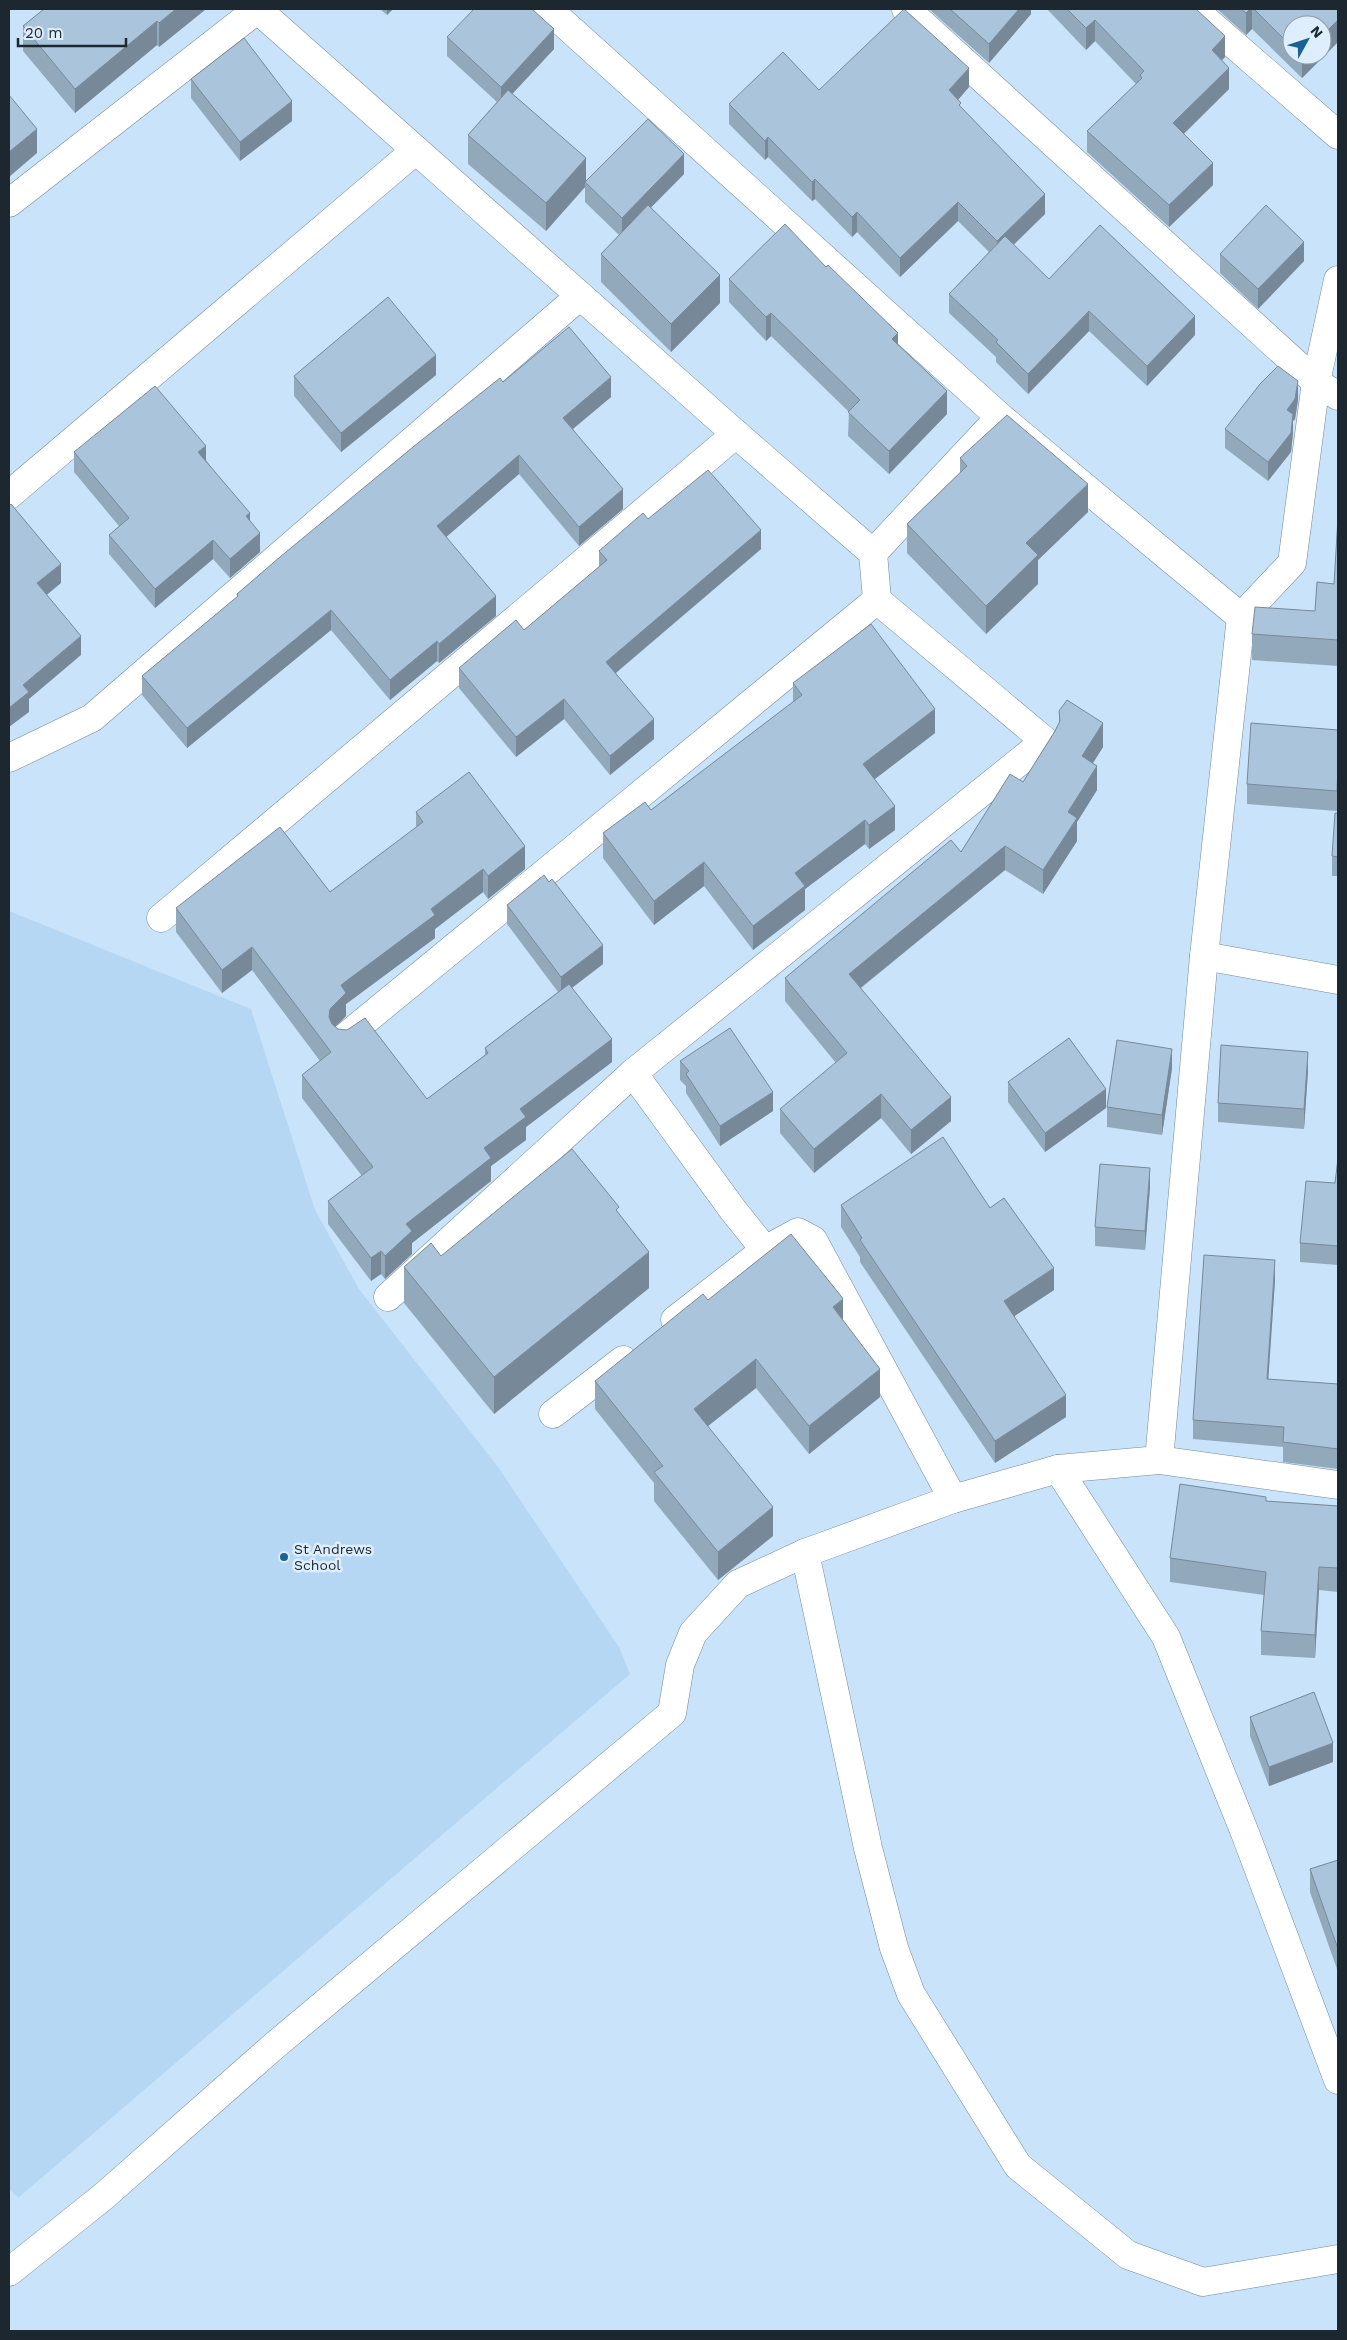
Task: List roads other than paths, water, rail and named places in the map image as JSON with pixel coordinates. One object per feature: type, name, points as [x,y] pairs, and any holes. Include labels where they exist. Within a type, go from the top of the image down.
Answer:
[{"type":"street","points":[[9,203],[258,9],[736,434],[873,553],[877,600],[1045,741],[633,1073],[388,1297]]},
{"type":"street","points":[[548,9],[1000,417],[1241,616]]},
{"type":"street","points":[[906,9],[1327,389]]},
{"type":"street","points":[[1193,9],[1338,135]]},
{"type":"street","points":[[9,495],[416,150]]},
{"type":"street","points":[[1159,1460],[1204,956],[1241,616],[1292,563],[1327,389],[1338,280]]},
{"type":"street","points":[[9,758],[92,718],[580,296]]},
{"type":"street","points":[[873,553],[1000,417]]},
{"type":"street","points":[[161,918],[736,434]]},
{"type":"street","points":[[344,1038],[877,600]]},
{"type":"street","points":[[1204,956],[1338,980]]},
{"type":"street","points":[[633,1073],[766,1250]]},
{"type":"street","points":[[553,1414],[766,1250],[798,1232],[813,1240],[953,1499]]},
{"type":"street","points":[[9,2272],[104,2196],[282,2039],[672,1713],[680,1665],[693,1633],[738,1584],[805,1553],[953,1499],[1058,1469],[1159,1460],[1338,1485]]},
{"type":"street","points":[[1058,1469],[1166,1637],[1245,1833],[1338,2080]]},
{"type":"street","points":[[805,1553],[868,1848],[894,1948],[911,1994],[1018,2166],[1128,2255],[1203,2282],[1338,2259]]},
{"type":"place","name":"St Andrews School","points":[[284,1557]]}]
